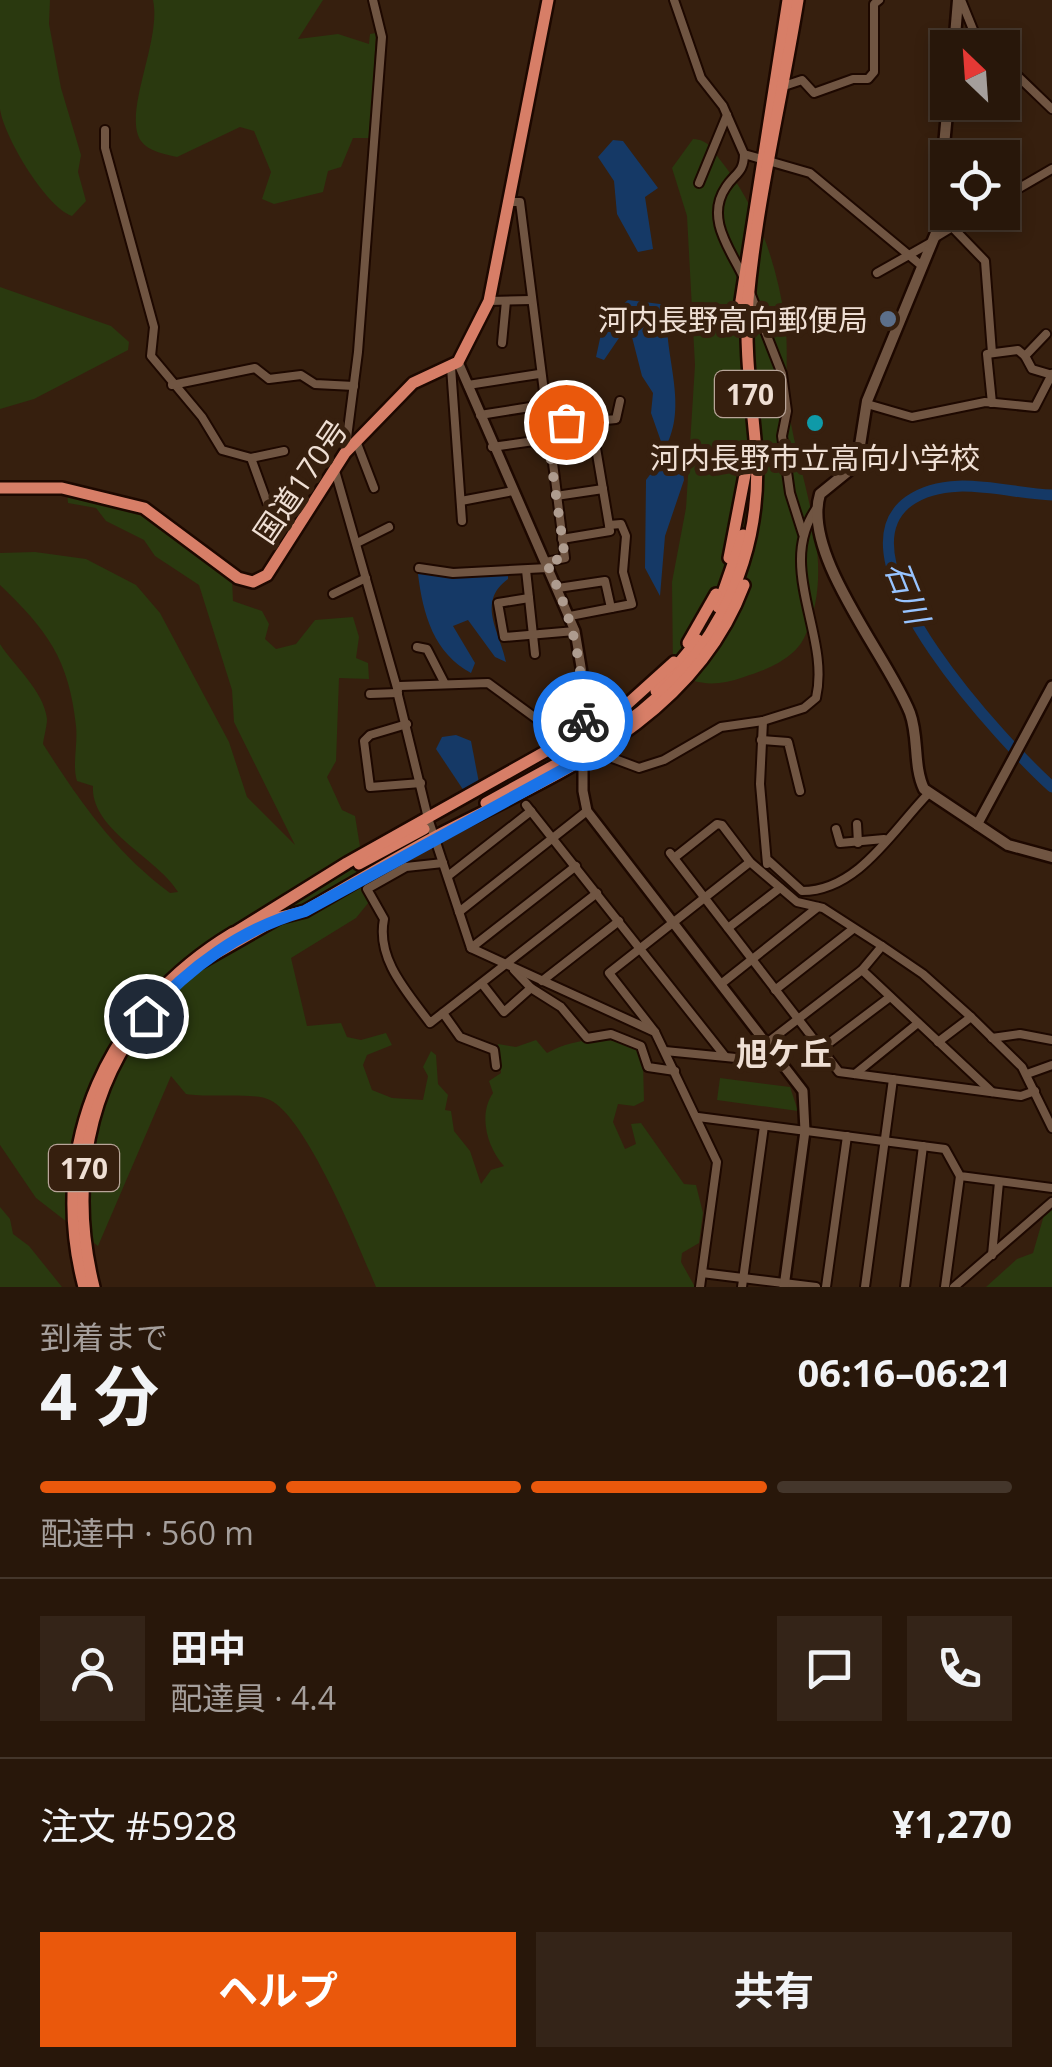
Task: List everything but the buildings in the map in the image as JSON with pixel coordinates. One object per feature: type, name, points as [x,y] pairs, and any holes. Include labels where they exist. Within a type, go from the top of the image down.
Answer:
[{"type":"highway","points":[[455,364],[489,301],[548,0]]},
{"type":"highway","name":"170","points":[[602,734],[670,677],[719,605],[744,530],[752,454],[750,290],[788,0]]},
{"type":"highway","name":"170","points":[[752,454],[739,335],[743,276],[784,86],[798,0]]},
{"type":"highway","name":"国道170号","points":[[0,488],[62,488],[144,508],[246,581],[266,575],[334,467],[356,441],[413,383],[455,364]]},
{"type":"highway","points":[[433,828],[565,751],[583,732],[646,689],[695,632],[727,565],[752,454]]},
{"type":"highway","points":[[433,828],[583,752],[597,750],[628,732],[677,692],[724,632],[759,532],[764,496],[752,454]]},
{"type":"highway","name":"170","points":[[94,1287],[81,1197],[86,1147],[96,1105],[119,1055],[174,984],[203,961],[277,918],[305,911],[433,828]]},
{"type":"highway","name":"170","points":[[84,1287],[71,1197],[76,1145],[88,1100],[112,1051],[139,1011],[168,980],[231,934],[433,828]]},
{"type":"main road","points":[[956,30],[960,0]]},
{"type":"main road","points":[[946,120],[933,240],[867,404],[857,464],[825,487],[818,506],[828,554],[844,592],[910,714],[920,778],[928,794],[1008,844],[1052,857]]},
{"type":"street","points":[[345,453],[354,386],[382,37],[373,0]]},
{"type":"street","points":[[674,0],[699,74],[727,115],[744,154],[740,174],[724,190],[719,224],[743,276]]},
{"type":"street","points":[[784,86],[802,80],[814,93],[872,75],[874,4],[879,0]]},
{"type":"street","points":[[960,0],[973,30]]},
{"type":"street","points":[[1020,78],[1052,109]]},
{"type":"street","points":[[699,183],[727,115]]},
{"type":"street","points":[[105,130],[105,148],[154,327],[150,356],[197,411],[222,450],[251,458],[284,451]]},
{"type":"street","points":[[744,154],[810,173],[922,266]]},
{"type":"street","points":[[1020,188],[1052,169]]},
{"type":"street","points":[[419,568],[453,573],[526,570],[565,558],[538,374],[520,202],[510,202]]},
{"type":"street","points":[[878,273],[950,230]]},
{"type":"street","points":[[956,230],[985,261],[992,352]]},
{"type":"street","points":[[750,290],[782,374],[787,411],[782,436],[790,493],[805,538]]},
{"type":"street","points":[[489,301],[531,300]]},
{"type":"street","points":[[502,342],[506,301]]},
{"type":"street","points":[[1025,356],[1046,334]]},
{"type":"street","points":[[867,404],[912,417],[992,402],[1035,407],[1052,375],[1032,368],[1018,350],[987,354],[992,402]]},
{"type":"street","points":[[455,364],[468,385],[575,630],[584,679],[587,811],[803,1090],[806,1131],[784,1285]]},
{"type":"street","points":[[455,364],[462,521]]},
{"type":"street","points":[[172,384],[255,368],[268,379],[301,375],[315,384],[354,386]]},
{"type":"street","points":[[468,385],[538,374]]},
{"type":"street","points":[[546,426],[616,418],[620,401]]},
{"type":"street","points":[[480,415],[543,405]]},
{"type":"street","points":[[492,447],[548,438]]},
{"type":"street","points":[[356,441],[374,488]]},
{"type":"street","points":[[550,454],[596,448],[610,531],[562,539]]},
{"type":"street","points":[[251,458],[271,512],[295,530]]},
{"type":"street","points":[[334,467],[358,543],[433,828],[471,948],[655,1032]]},
{"type":"street","points":[[556,496],[603,489]]},
{"type":"street","points":[[461,501],[513,491]]},
{"type":"street","points":[[597,750],[623,764],[650,767],[720,728],[763,721],[804,708],[816,698],[820,667],[801,579],[809,520],[818,506]]},
{"type":"street","points":[[570,616],[632,604],[622,572],[625,532],[622,524],[609,526]]},
{"type":"street","points":[[358,543],[389,527]]},
{"type":"street","points":[[526,570],[535,654]]},
{"type":"street","points":[[333,594],[366,578]]},
{"type":"street","points":[[558,588],[605,581],[610,608]]},
{"type":"street","points":[[529,598],[498,603],[504,637],[575,630]]},
{"type":"street","points":[[417,647],[427,649],[444,682]]},
{"type":"street","points":[[370,694],[444,682],[479,681],[495,686],[565,751],[583,752]]},
{"type":"street","points":[[977,825],[1052,686]]},
{"type":"street","points":[[763,721],[760,784],[769,862],[795,888],[808,891],[832,884],[867,863],[885,838],[928,794]]},
{"type":"street","points":[[407,724],[367,737],[363,747],[370,786],[421,783]]},
{"type":"street","points":[[760,740],[788,742],[800,791]]},
{"type":"street","points":[[448,876],[529,808],[724,1056]]},
{"type":"street","points":[[459,912],[587,811]]},
{"type":"street","points":[[1035,1091],[1021,1096],[839,1072],[672,855],[717,824],[750,862],[797,902],[818,907],[882,946],[971,1018],[1027,1074],[1035,1091],[1052,1128]]},
{"type":"street","points":[[857,824],[858,843]]},
{"type":"street","points":[[836,829],[840,843],[885,838]]},
{"type":"street","points":[[700,1287],[718,1162],[666,1051],[609,973],[750,862]]},
{"type":"street","points":[[760,869],[769,862]]},
{"type":"street","points":[[443,863],[406,867],[367,889],[384,919],[379,942],[402,986],[430,1023],[509,967],[597,894]]},
{"type":"street","points":[[471,948],[576,866]]},
{"type":"street","points":[[728,928],[780,888]]},
{"type":"street","points":[[721,984],[818,907]]},
{"type":"street","points":[[542,981],[619,921]]},
{"type":"street","points":[[775,990],[853,929]]},
{"type":"street","points":[[891,952],[899,940]]},
{"type":"street","points":[[666,1051],[746,1059],[862,970],[882,946]]},
{"type":"street","points":[[509,967],[530,988],[561,1007],[587,1038],[611,1034],[641,1046],[648,1067],[675,1071]]},
{"type":"street","points":[[862,970],[992,1092]]},
{"type":"street","points":[[482,985],[504,1012],[530,988]]},
{"type":"street","points":[[821,1049],[890,997]]},
{"type":"street","points":[[443,1013],[460,1037],[494,1050],[496,1066]]},
{"type":"street","points":[[938,1042],[971,1018]]},
{"type":"street","points":[[855,1074],[918,1024]]},
{"type":"street","points":[[992,1038],[1020,1034],[1052,1040]]},
{"type":"street","points":[[1027,1074],[1052,1065]]},
{"type":"street","points":[[865,1287],[893,1079]]},
{"type":"street","points":[[698,1117],[945,1149],[960,1176],[944,1287]]},
{"type":"street","points":[[743,1282],[764,1126]]},
{"type":"street","points":[[826,1287],[847,1136]]},
{"type":"street","points":[[904,1287],[924,1146]]},
{"type":"street","points":[[960,1176],[1052,1188]]},
{"type":"street","points":[[992,1255],[999,1182]]},
{"type":"street","points":[[954,1287],[1052,1202]]},
{"type":"street","points":[[702,1273],[743,1282],[816,1287]]},
{"type":"green space","points":[[0,0],[50,0],[49,24],[61,88],[81,155],[78,172],[86,201],[72,216],[39,186],[3,121]]},
{"type":"green space","points":[[153,0],[323,0],[298,39],[338,34],[369,44],[370,34],[376,33],[370,138],[353,138],[341,167],[328,171],[323,192],[274,204],[262,199],[271,172],[254,131],[240,127],[177,157],[148,148],[136,129],[136,113],[152,35]]},
{"type":"green space","points":[[693,139],[710,146],[734,178],[771,257],[785,321],[789,412],[817,552],[814,608],[800,644],[770,667],[716,683],[690,680],[673,670],[672,582],[686,508],[695,365],[687,216],[672,168]]},
{"type":"green space","points":[[0,287],[111,326],[129,342],[128,350],[34,399],[0,409]]},
{"type":"green space","points":[[67,493],[140,511],[232,580],[233,601],[262,611],[269,624],[265,639],[276,649],[296,644],[315,620],[353,617],[359,637],[356,658],[368,663],[369,679],[339,678],[336,761],[327,777],[342,810],[355,816],[369,902],[356,918],[291,958],[307,1026],[341,1023],[347,1037],[361,1040],[386,1033],[392,1045],[367,1055],[363,1065],[372,1090],[392,1098],[423,1100],[428,1076],[423,1067],[431,1051],[436,1055],[438,1084],[448,1095],[445,1110],[451,1111],[454,1131],[470,1151],[481,1184],[491,1170],[504,1166],[493,1150],[485,1121],[493,1093],[489,1081],[501,1073],[498,1044],[516,1047],[536,1040],[547,1053],[592,1040],[638,1048],[643,1063],[644,1101],[634,1106],[618,1104],[613,1122],[625,1149],[636,1144],[631,1124],[641,1123],[684,1184],[696,1185],[703,1213],[699,1243],[682,1253],[681,1262],[695,1287],[376,1287],[330,1185],[300,1131],[284,1112],[263,1098],[186,1094],[171,1076],[98,1246],[36,1198],[0,1145],[0,644],[40,699],[47,719],[43,744],[85,806],[132,861],[170,893],[178,892],[102,816],[93,786],[77,781],[76,726],[68,682],[43,632],[0,585],[0,553],[35,552],[86,559],[136,585],[160,613],[229,742],[247,797],[295,845],[234,722],[232,690],[199,585],[155,556],[144,540],[106,521],[96,508],[68,503]]},
{"type":"green space","points":[[720,1078],[790,1087],[798,1111],[717,1100]]},
{"type":"green space","points":[[0,1207],[10,1219],[13,1234],[29,1246],[62,1287],[0,1287]]},
{"type":"green space","points":[[1052,1207],[1052,1287],[986,1287],[1017,1259],[1033,1253],[1044,1215]]},
{"type":"water","points":[[613,140],[623,141],[658,188],[645,197],[653,249],[638,252],[617,214],[614,181],[598,157]]},
{"type":"water","points":[[628,300],[668,305],[675,415],[664,450],[651,413],[653,393],[642,376],[632,337],[621,335],[604,360],[596,357],[604,320]]},
{"type":"water","points":[[652,472],[683,472],[684,480],[665,536],[660,596],[645,568],[646,480]]},
{"type":"water","points":[[508,573],[508,579],[493,597],[492,607],[506,662],[495,657],[468,620],[453,626],[475,663],[471,673],[448,655],[432,631],[418,574]]},
{"type":"water","points":[[456,735],[471,741],[479,783],[464,791],[436,749],[442,737]]},
{"type":"waterway","name":"石川","points":[[1052,495],[979,487],[942,488],[909,501],[890,528],[891,565],[907,607],[934,651],[966,695],[1052,787]]},
{"type":"tunnel","points":[[566,759],[605,737]]},
{"type":"way so far","points":[[566,422],[546,426],[565,558],[546,562],[575,630],[584,679],[583,721]]},
{"type":"place","name":"河内長野高向郵便局","points":[[888,319]]},
{"type":"place","name":"河内長野市立高向小学校","points":[[815,423]]},
{"type":"district","name":"旭ケ丘","points":[[784,1052]]},
{"type":"route","points":[[146,1016],[174,984],[242,938],[277,918],[305,911],[570,766],[583,757],[583,721]]}]
